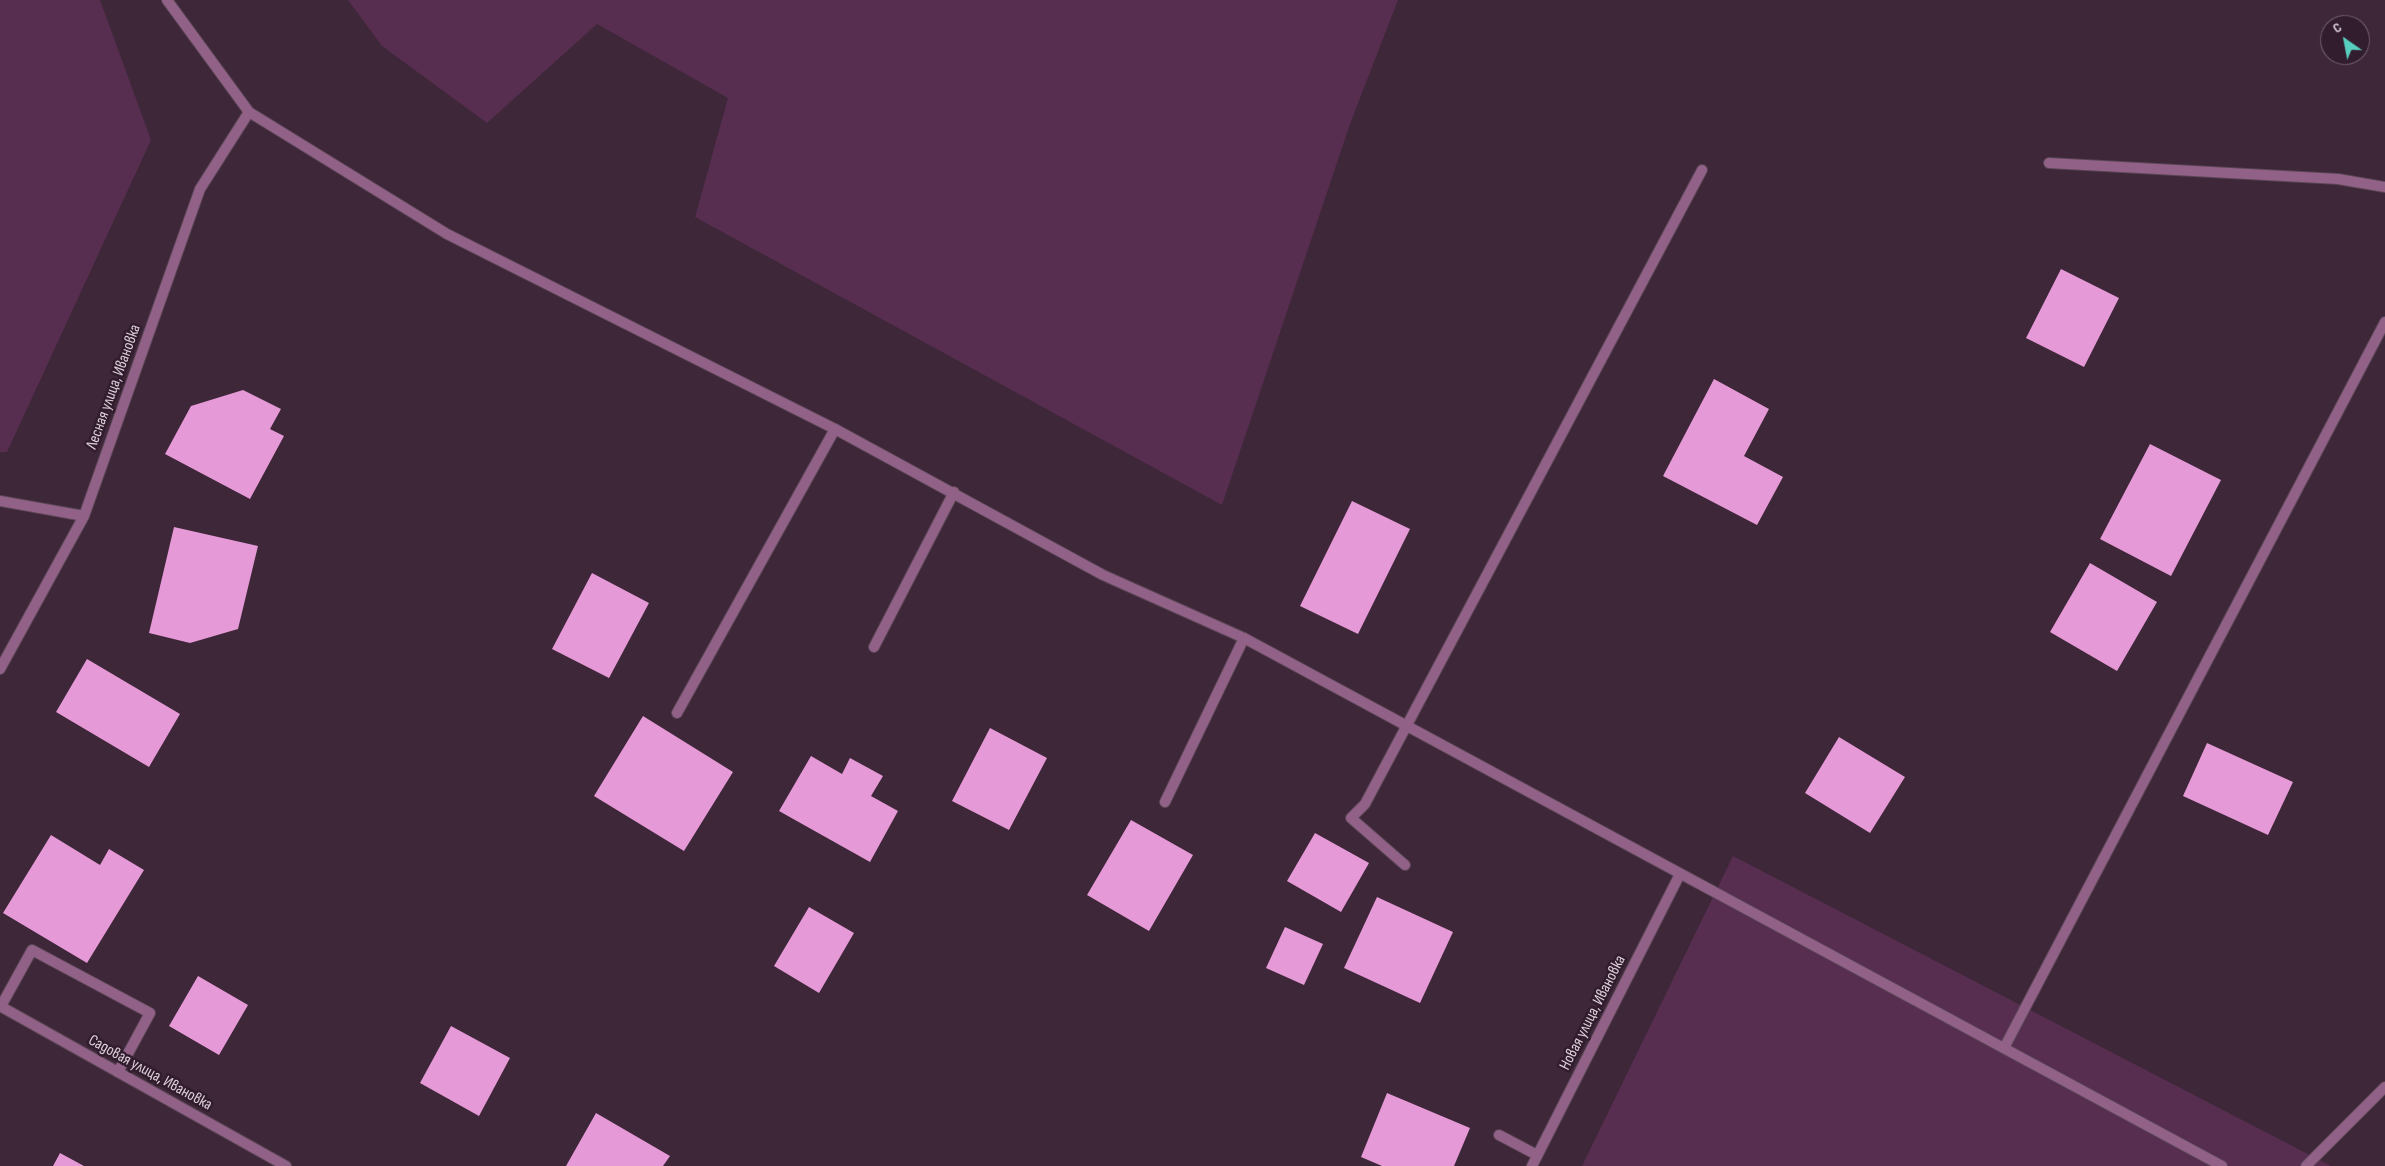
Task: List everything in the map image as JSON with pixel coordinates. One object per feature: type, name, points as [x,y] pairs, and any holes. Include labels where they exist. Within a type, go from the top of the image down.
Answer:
[{"type":"street","points":[[166,0],[249,112],[447,234],[836,429],[1103,575],[1244,638],[2222,1166]]},
{"type":"street","name":"Лесная улица, Ивановка","points":[[0,669],[84,516],[200,188],[249,112]]},
{"type":"street","points":[[2049,163],[2338,179],[2385,187]]},
{"type":"street","points":[[1406,865],[1351,818],[1365,804],[1405,725],[1702,170]]},
{"type":"street","points":[[2004,1048],[2385,322]]},
{"type":"street","points":[[677,713],[836,429]]},
{"type":"street","points":[[874,647],[954,492]]},
{"type":"street","points":[[0,501],[84,516]]},
{"type":"street","points":[[1165,802],[1244,638]]},
{"type":"street","name":"Новая улица, Ивановка","points":[[1532,1166],[1680,874]]},
{"type":"street","points":[[0,1006],[32,950],[150,1014],[118,1072]]},
{"type":"street","name":"Садовая улица, Ивановка","points":[[0,1006],[286,1166]]},
{"type":"street","points":[[2306,1166],[2385,1086]]},
{"type":"street","points":[[1499,1135],[1538,1155]]},
{"type":"shaded area","points":[[0,0],[100,0],[151,140],[7,452],[0,452]]},
{"type":"shaded area","points":[[348,0],[1398,0],[1350,124],[1222,505],[695,217],[728,98],[597,24],[487,123],[382,46]]},
{"type":"shaded area","points":[[1733,856],[2331,1166],[1582,1166]]},
{"type":"building","points":[[2061,269],[2119,298],[2084,367],[2026,338]]},
{"type":"building","points":[[1714,379],[1769,409],[1744,456],[1783,477],[1757,525],[1663,476]]},
{"type":"building","points":[[243,390],[281,409],[270,429],[284,436],[250,499],[165,454],[191,406]]},
{"type":"building","points":[[2150,444],[2221,480],[2171,576],[2100,539]]},
{"type":"building","points":[[1352,501],[1410,529],[1358,634],[1300,606]]},
{"type":"building","points":[[174,527],[258,546],[238,629],[190,643],[149,633]]},
{"type":"building","points":[[2090,563],[2157,602],[2117,671],[2050,632]]},
{"type":"building","points":[[592,573],[649,603],[609,678],[552,649]]},
{"type":"building","points":[[87,659],[180,714],[149,767],[56,712]]},
{"type":"building","points":[[643,716],[733,772],[684,851],[594,796]]},
{"type":"building","points":[[990,728],[1047,758],[1009,830],[952,801]]},
{"type":"building","points":[[1839,737],[1905,777],[1870,833],[1805,793]]},
{"type":"building","points":[[2207,743],[2293,782],[2268,835],[2183,796]]},
{"type":"building","points":[[811,756],[842,774],[850,758],[883,776],[871,796],[898,811],[870,862],[779,811]]},
{"type":"building","points":[[1131,820],[1193,855],[1149,931],[1087,895]]},
{"type":"building","points":[[1315,833],[1369,863],[1341,912],[1287,881]]},
{"type":"building","points":[[51,835],[100,865],[109,849],[144,870],[87,963],[3,913]]},
{"type":"building","points":[[1377,897],[1453,932],[1420,1003],[1344,968]]},
{"type":"building","points":[[809,907],[854,933],[819,993],[774,966]]},
{"type":"building","points":[[1285,927],[1323,944],[1304,985],[1266,968]]},
{"type":"building","points":[[198,976],[248,1005],[219,1055],[169,1026]]},
{"type":"building","points":[[451,1026],[510,1058],[479,1116],[420,1083]]},
{"type":"building","points":[[1387,1093],[1470,1128],[1454,1166],[1382,1166],[1361,1157]]},
{"type":"building","points":[[596,1113],[670,1156],[663,1166],[566,1166]]},
{"type":"building","points":[[60,1153],[84,1166],[53,1166]]}]
